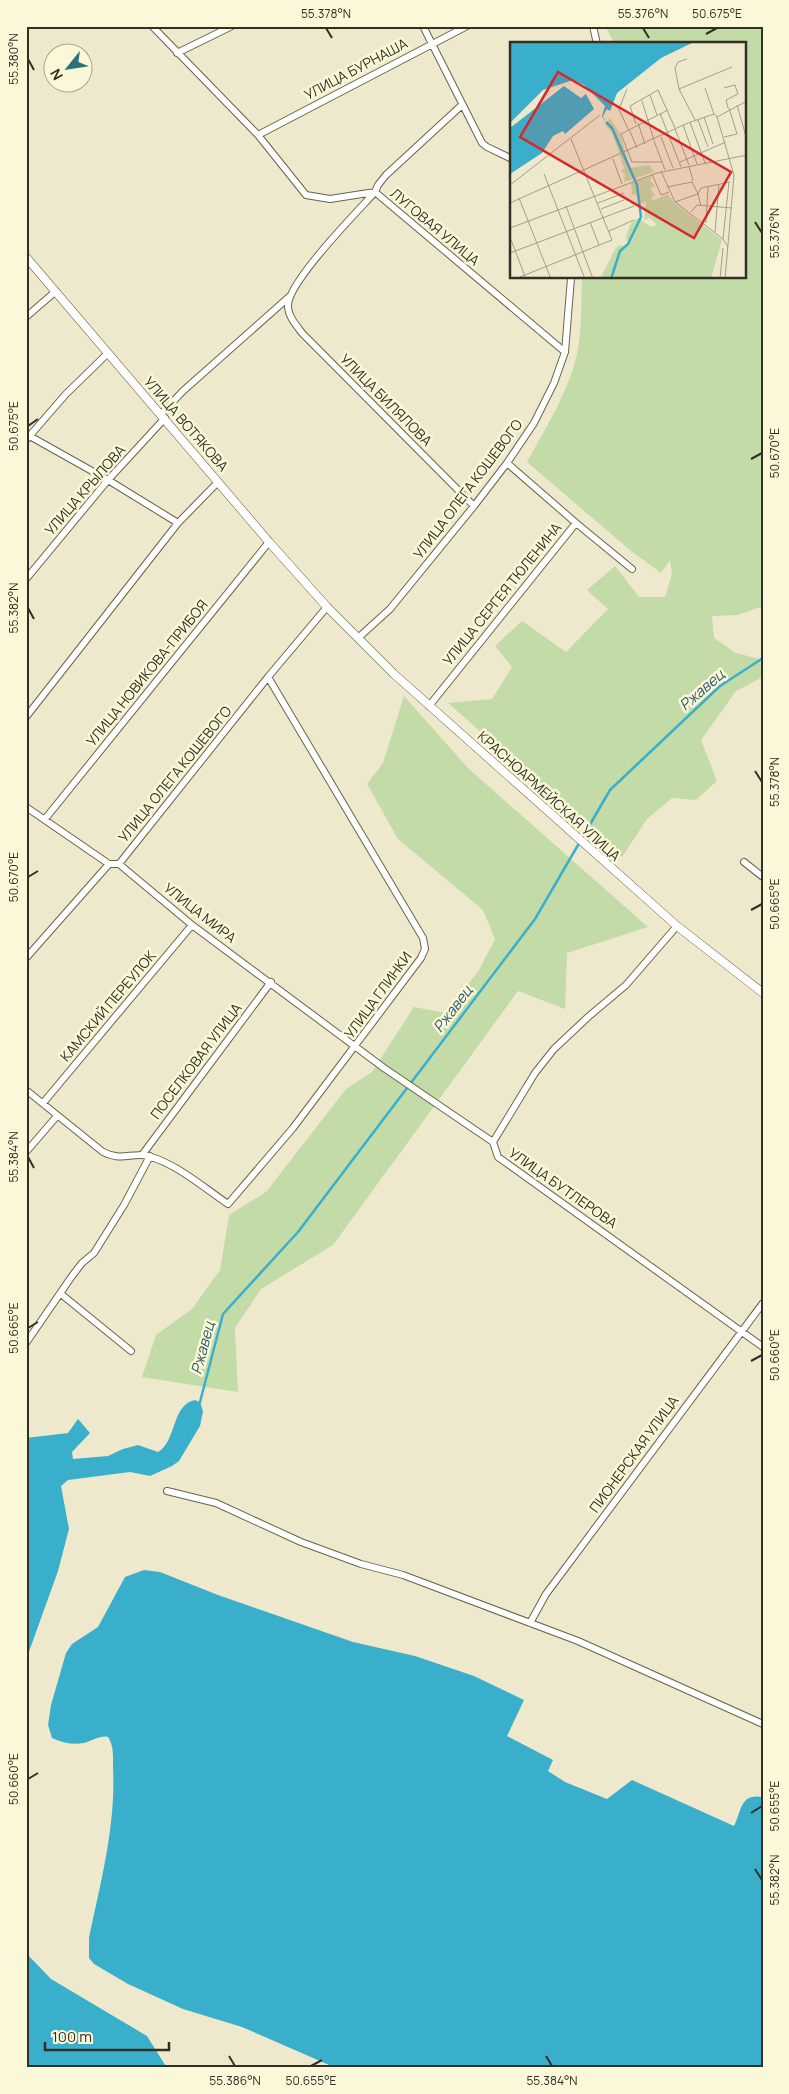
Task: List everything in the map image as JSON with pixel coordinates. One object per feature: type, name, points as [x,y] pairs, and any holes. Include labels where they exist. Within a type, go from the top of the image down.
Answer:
[{"type":"street","points":[[152,26],[258,135],[306,195],[330,198],[375,192]]},
{"type":"street","points":[[177,53],[232,26]]},
{"type":"street","points":[[423,26],[482,143],[510,158]]},
{"type":"street","name":"УЛИЦА БУРНАША","points":[[258,135],[467,26]]},
{"type":"street","points":[[593,26],[597,42]]},
{"type":"street","name":"ЛУГОВАЯ УЛИЦА","points":[[462,105],[386,176],[375,192],[564,352]]},
{"type":"street","points":[[290,297],[297,283],[322,252],[375,192]]},
{"type":"street","name":"УЛИЦА ВОТЯКОВА","points":[[26,257],[269,542],[327,607]]},
{"type":"street","name":"УЛИЦА ОЛЕГА КОШЕВОГО","points":[[358,638],[390,609],[474,506],[507,463],[534,423],[554,383],[564,352],[571,279]]},
{"type":"street","points":[[26,317],[56,292]]},
{"type":"street","name":"УЛИЦА БИЛЯЛОВА","points":[[290,297],[288,306],[292,319],[302,333],[474,506]]},
{"type":"street","name":"УЛИЦА КРЫЛОВА","points":[[26,579],[183,391],[290,297]]},
{"type":"street","points":[[108,353],[66,394],[27,437],[108,480],[178,523]]},
{"type":"street","name":"УЛИЦА СЕРГЕЯ ТЮЛЕНИНА","points":[[429,706],[576,523],[507,463]]},
{"type":"street","points":[[26,717],[178,523],[218,482]]},
{"type":"street","points":[[576,523],[632,569]]},
{"type":"street","name":"УЛИЦА НОВИКОВА-ПРИБОЯ","points":[[45,819],[269,542]]},
{"type":"street","name":"УЛИЦА ОЛЕГА КОШЕВОГО","points":[[119,864],[268,677],[327,607]]},
{"type":"street","name":"КРАСНОАРМЕЙСКАЯ УЛИЦА","points":[[327,607],[429,706],[677,926],[763,993]]},
{"type":"street","name":"УЛИЦА ГЛИНКИ","points":[[150,1156],[171,1166],[228,1204],[293,1128],[421,958],[424,949],[423,938],[268,677]]},
{"type":"street","points":[[26,807],[109,864],[119,864]]},
{"type":"street","points":[[744,862],[763,877]]},
{"type":"street","points":[[26,958],[109,864]]},
{"type":"street","name":"УЛИЦА МИРА","points":[[119,864],[192,925],[356,1046]]},
{"type":"street","name":"КАМСКИЙ ПЕРЕУЛОК","points":[[43,1103],[192,925]]},
{"type":"street","points":[[493,1142],[535,1073],[554,1049],[594,1011],[626,985],[677,926]]},
{"type":"street","name":"ПОСЕЛКОВАЯ УЛИЦА","points":[[142,1155],[271,982]]},
{"type":"street","name":"УЛИЦА БУТЛЕРОВА","points":[[356,1046],[384,1068],[493,1142],[498,1157],[763,1347]]},
{"type":"street","points":[[26,1090],[103,1152],[113,1157],[150,1156],[124,1205],[94,1253],[82,1263],[26,1343]]},
{"type":"street","points":[[26,1152],[57,1116]]},
{"type":"street","points":[[61,1294],[131,1350]]},
{"type":"street","name":"ПИОНЕРСКАЯ УЛИЦА","points":[[530,1623],[546,1594],[763,1303]]},
{"type":"street","points":[[167,1491],[216,1503],[301,1542],[361,1564],[402,1575],[578,1641],[763,1724]]},
{"type":"green space","points":[[605,26],[763,26],[763,606],[738,615],[712,616],[714,638],[736,653],[763,660],[763,677],[736,691],[701,740],[717,781],[696,800],[672,798],[647,819],[622,857],[448,703],[492,699],[512,667],[495,646],[522,621],[566,652],[608,609],[587,590],[615,566],[639,597],[665,597],[672,574],[670,560],[661,573],[631,551],[527,462],[556,409],[573,368],[580,335],[582,279],[746,279],[746,42],[612,42]]},
{"type":"green space","points":[[404,696],[469,769],[648,927],[567,953],[565,1009],[518,991],[333,1245],[261,1289],[235,1328],[238,1392],[142,1377],[156,1335],[192,1309],[220,1270],[229,1215],[266,1192],[346,1089],[372,1072],[414,1007],[446,1013],[479,970],[495,939],[483,910],[398,839],[367,784],[383,763]]},
{"type":"water","points":[[195,1400],[200,1402],[203,1411],[200,1426],[179,1461],[172,1466],[150,1476],[130,1472],[68,1480],[61,1486],[69,1529],[58,1571],[26,1660],[26,1438],[68,1433],[78,1419],[90,1433],[72,1452],[73,1459],[108,1456],[138,1445],[158,1452],[168,1440],[182,1409],[187,1403]]},
{"type":"water","points":[[144,1570],[160,1572],[218,1595],[353,1642],[415,1656],[474,1676],[524,1700],[507,1736],[553,1760],[548,1771],[565,1782],[607,1799],[632,1780],[734,1826],[746,1800],[755,1796],[763,1797],[763,2068],[336,2068],[242,2027],[183,2009],[128,1984],[94,1964],[89,1958],[89,1938],[110,1832],[113,1789],[112,1748],[108,1737],[99,1737],[80,1744],[60,1741],[52,1738],[48,1725],[51,1705],[66,1653],[72,1644],[98,1627],[125,1577]]},
{"type":"water","points":[[26,1953],[51,1979],[147,2036],[167,2068],[26,2068]]},
{"type":"waterway","name":"Ржавец","points":[[200,1402],[223,1314],[298,1232],[535,919],[610,790],[720,686],[763,658]]}]
